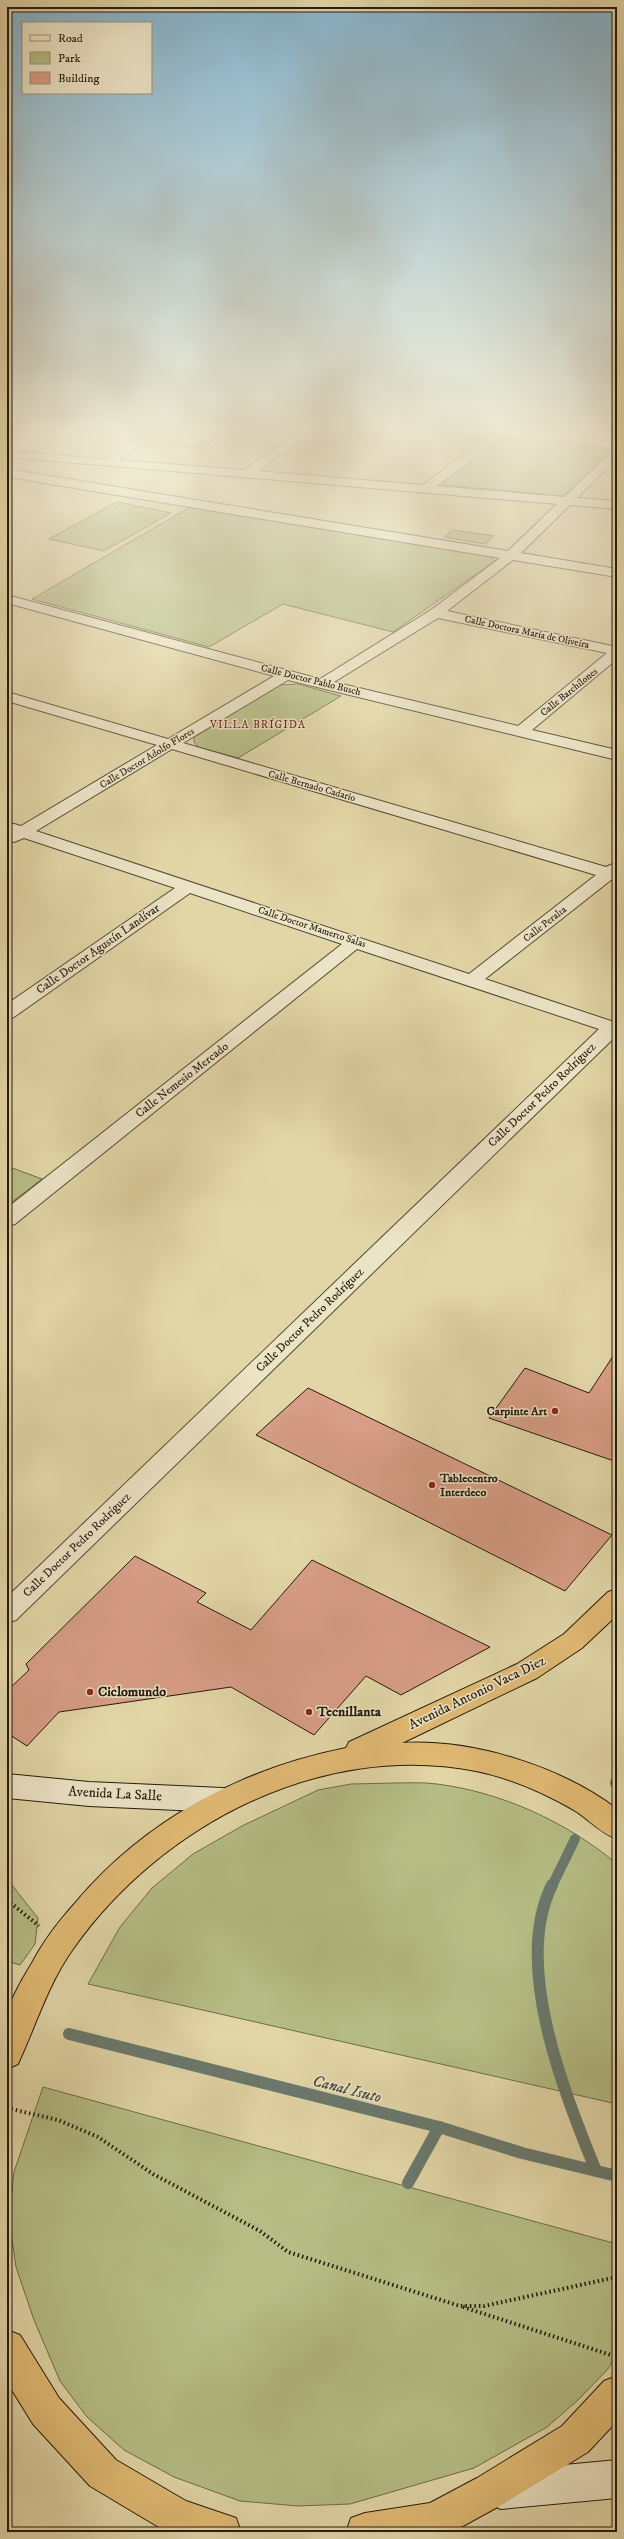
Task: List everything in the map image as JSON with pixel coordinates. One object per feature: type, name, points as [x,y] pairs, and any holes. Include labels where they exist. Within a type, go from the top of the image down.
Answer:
[{"type":"highway","name":"Avenida Antonio Vaca Diez","points":[[346,1757],[527,1671],[573,1642],[617,1599]]},
{"type":"highway","points":[[7,2054],[21,2016],[62,1941],[112,1880],[164,1836],[222,1800],[287,1775],[346,1757],[402,1751],[455,1755],[509,1768],[564,1790],[617,1827]]},
{"type":"highway","points":[[7,2348],[46,2411],[103,2473],[177,2517],[222,2532]]},
{"type":"highway","points":[[365,2532],[427,2527],[490,2491],[575,2439],[617,2394]]},
{"type":"street","points":[[460,545],[617,573]]},
{"type":"street","points":[[323,683],[436,612],[513,554],[522,545]]},
{"type":"street","name":"Calle Doctor Pablo Busch","points":[[7,599],[286,675],[617,755]]},
{"type":"street","name":"Calle Doctora María de Oliveira","points":[[436,612],[617,652]]},
{"type":"street","name":"Calle Barchilones","points":[[520,732],[617,652]]},
{"type":"street","name":"Calle Doctor Adolfo Flores","points":[[7,841],[15,829],[170,744],[286,675]]},
{"type":"street","name":"Calle Bernado Cadario","points":[[7,696],[615,872]]},
{"type":"street","name":"Calle Doctor Mamerto Salas","points":[[15,829],[615,1028]]},
{"type":"street","name":"Calle Peralta","points":[[472,981],[615,872]]},
{"type":"street","name":"Calle Doctor Agustín Landívar","points":[[7,1013],[189,886]]},
{"type":"street","name":"Calle Nemesio Mercado","points":[[7,1219],[356,941]]},
{"type":"street","name":"Calle Doctor Pedro Rodríguez","points":[[7,1613],[615,1028]]},
{"type":"street","name":"Avenida La Salle","points":[[7,1786],[89,1794],[222,1800]]},
{"type":"street","points":[[490,2491],[617,2479]]},
{"type":"path","points":[[7,1900],[62,1941]]},
{"type":"path","points":[[7,2108],[58,2120],[98,2137],[153,2174],[260,2231],[288,2252],[617,2357]]},
{"type":"path","points":[[460,2306],[484,2306],[617,2277]]},
{"type":"green space","points":[[79,545],[114,545],[104,551]]},
{"type":"green space","points":[[124,545],[434,545],[486,554],[495,561],[393,632],[283,604],[209,647],[32,599]]},
{"type":"green space","points":[[298,684],[341,696],[238,758],[198,747],[194,742],[194,737],[280,685]]},
{"type":"green space","points":[[7,1166],[42,1179],[7,1206]]},
{"type":"green space","points":[[421,1783],[461,1788],[485,1794],[532,1811],[577,1835],[617,1864],[617,2104],[88,1984],[120,1927],[152,1888],[193,1854],[242,1826],[318,1790],[351,1784]]},
{"type":"green space","points":[[7,1879],[38,1918],[35,1944],[20,1965],[7,1961]]},
{"type":"green space","points":[[43,2087],[617,2244],[617,2353],[608,2369],[578,2400],[547,2427],[474,2468],[350,2504],[298,2506],[240,2501],[174,2477],[124,2450],[87,2417],[60,2381],[34,2320],[16,2267],[9,2218],[14,2172]]},
{"type":"building","name":"Carpinte Art","points":[[617,1350],[617,1462],[489,1418],[525,1368],[589,1393]]},
{"type":"building","name":"Tablecentro Interdeco","points":[[308,1388],[612,1535],[565,1591],[256,1435]]},
{"type":"building","points":[[135,1556],[206,1593],[197,1602],[251,1630],[312,1560],[490,1647],[401,1695],[366,1676],[314,1735],[231,1687],[59,1712],[27,1746],[7,1733],[7,1691],[29,1670],[26,1664]]},
{"type":"waterway","points":[[552,1886],[575,1839]]},
{"type":"waterway","points":[[552,1885],[541,1917],[538,1953],[540,1990],[547,2029],[558,2068],[570,2105],[596,2171]]},
{"type":"waterway","name":"Canal Isuto","points":[[69,2034],[439,2127]]},
{"type":"waterway","points":[[408,2183],[439,2127]]},
{"type":"waterway","name":"Canal Isuto","points":[[439,2127],[522,2153],[596,2171]]},
{"type":"waterway","name":"Canal Isuto","points":[[596,2171],[617,2176]]},
{"type":"place","name":"Carpinte Art","points":[[555,1411]]},
{"type":"place","name":"Tablecentro Interdeco","points":[[432,1485]]},
{"type":"place","name":"Ciclomundo","points":[[90,1692]]},
{"type":"place","name":"Tecnillanta","points":[[309,1712]]},
{"type":"district","name":"VILLA BRÍGIDA","points":[[258,725]]}]
